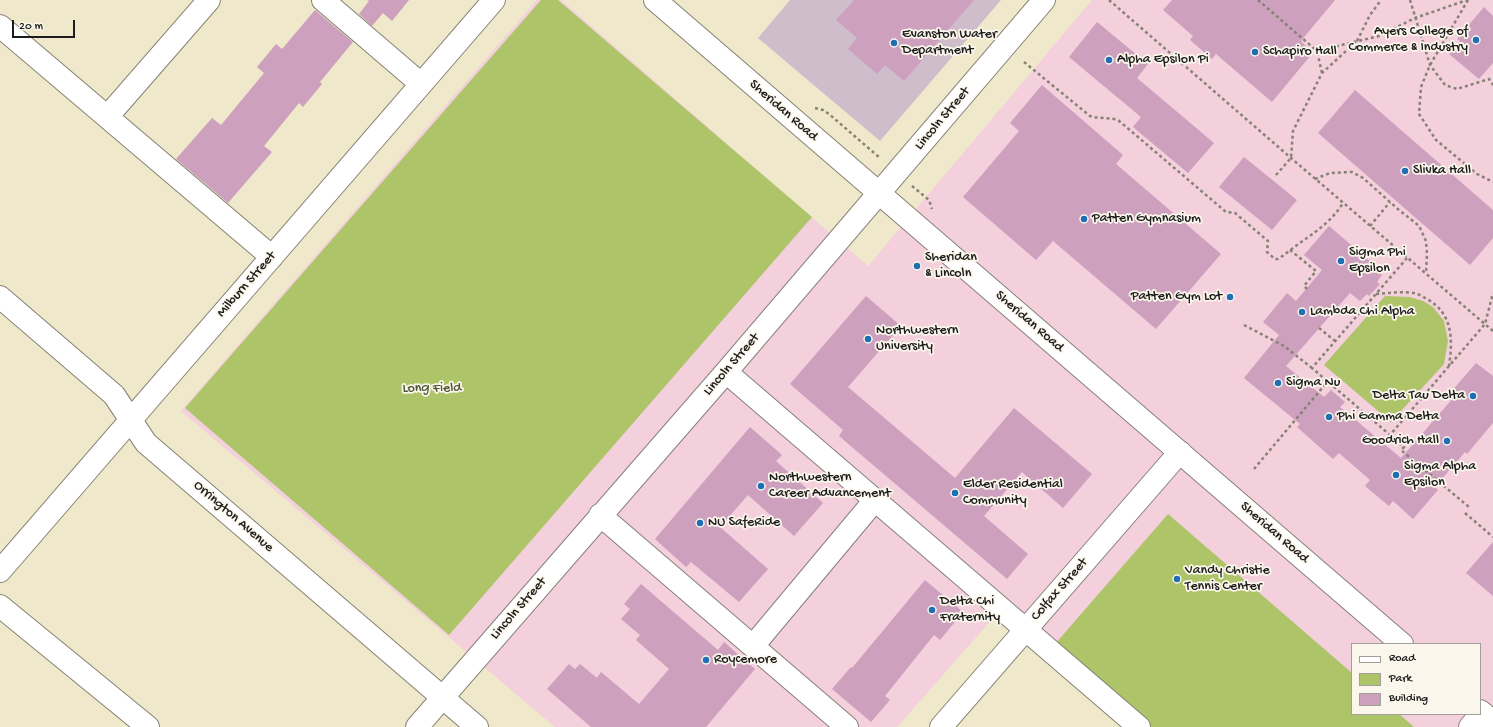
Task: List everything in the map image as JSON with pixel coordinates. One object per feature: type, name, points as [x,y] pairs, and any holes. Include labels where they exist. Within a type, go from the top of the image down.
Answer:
[{"type":"street","points":[[107,117],[209,0]]},
{"type":"street","points":[[323,0],[421,84]]},
{"type":"street","name":"Milburn Street","points":[[0,571],[494,0]]},
{"type":"street","name":"Sheridan Road","points":[[655,0],[1401,643]]},
{"type":"street","name":"Lincoln Street","points":[[417,727],[726,372],[1044,0]]},
{"type":"street","points":[[0,26],[272,257]]},
{"type":"street","name":"Orrington Avenue","points":[[0,297],[114,394],[146,443],[477,727]]},
{"type":"street","points":[[726,372],[1139,727]]},
{"type":"street","name":"Colfax Street","points":[[941,727],[1180,452]]},
{"type":"street","points":[[753,646],[875,500]]},
{"type":"street","points":[[600,515],[847,727]]},
{"type":"street","points":[[0,606],[148,727]]},
{"type":"path","points":[[1109,0],[1315,180],[1493,331]]},
{"type":"path","points":[[1258,0],[1317,51],[1322,73]]},
{"type":"path","points":[[1276,175],[1290,158],[1293,131],[1322,73],[1357,41],[1370,15],[1381,0]]},
{"type":"path","points":[[1410,0],[1430,65],[1445,85],[1457,89],[1489,79],[1493,85]]},
{"type":"path","points":[[1317,51],[1379,36],[1415,18],[1468,0]]},
{"type":"path","points":[[1468,0],[1430,65],[1421,87],[1419,114],[1436,140],[1477,174],[1493,182]]},
{"type":"path","points":[[1024,62],[1090,116],[1118,120],[1226,212],[1235,213],[1268,241],[1267,252],[1275,258],[1278,259],[1334,216],[1343,203]]},
{"type":"path","points":[[1315,180],[1330,173],[1352,172],[1363,178],[1419,226],[1426,241],[1428,254],[1426,274]]},
{"type":"path","points":[[1370,226],[1390,202]]},
{"type":"path","points":[[1290,250],[1316,272],[1304,286],[1307,289]]},
{"type":"path","points":[[1312,368],[1407,258]]},
{"type":"path","points":[[1376,294],[1399,292],[1416,293],[1432,302],[1444,313],[1450,331],[1451,351],[1449,367]]},
{"type":"path","points":[[1390,435],[1485,324],[1493,293]]},
{"type":"path","points":[[1244,325],[1284,346],[1312,368],[1404,447],[1401,450],[1469,507]]},
{"type":"path","points":[[1319,328],[1335,341]]},
{"type":"path","points":[[1254,469],[1328,381]]},
{"type":"path","points":[[1465,513],[1493,537]]},
{"type":"shaded area","name":"Northwestern University","points":[[537,0],[561,0],[868,266],[1092,0],[1493,0],[1493,727],[1124,727],[994,617],[897,727],[555,727],[181,411]]},
{"type":"shaded area","points":[[790,0],[1001,0],[880,141],[758,38]]},
{"type":"green space","name":"Long Field","points":[[541,0],[558,0],[812,217],[449,635],[185,408]]},
{"type":"green space","points":[[1385,296],[1410,297],[1423,301],[1433,307],[1444,321],[1448,341],[1444,364],[1391,422],[1324,365]]},
{"type":"green space","name":"Vandy Christie Tennis Center","points":[[1168,514],[1351,672],[1351,715],[1400,715],[1414,727],[1152,727],[1055,644]]},
{"type":"building","points":[[367,0],[409,0],[392,21],[383,13],[372,26],[359,14],[369,1]]},
{"type":"building","name":"Evanston Water Department","points":[[854,0],[974,0],[904,81],[885,65],[877,74],[848,49],[857,38],[836,20]]},
{"type":"building","name":"Schapiro Hall","points":[[1172,0],[1335,0],[1301,41],[1306,46],[1304,49],[1311,55],[1272,102],[1216,54],[1212,59],[1190,40],[1193,36],[1163,10]]},
{"type":"building","name":"Ayers College of Commerce & Industry","points":[[1484,7],[1493,16],[1493,63],[1479,79],[1449,54],[1460,41],[1457,39]]},
{"type":"building","points":[[315,10],[353,42],[320,82],[322,84],[303,107],[299,103],[264,146],[272,152],[228,203],[176,159],[212,118],[221,125],[264,73],[257,67],[276,44],[282,49]]},
{"type":"building","points":[[1097,22],[1148,64],[1137,78],[1214,143],[1188,173],[1133,127],[1141,117],[1069,57]]},
{"type":"building","name":"Patten Gymnasium","points":[[1042,85],[1123,155],[1116,164],[1221,254],[1156,329],[1053,241],[1036,260],[963,197],[1019,131],[1010,123]]},
{"type":"building","name":"Slivka Hall","points":[[1355,90],[1493,210],[1493,238],[1470,265],[1318,133]]},
{"type":"building","points":[[1244,157],[1297,200],[1272,230],[1219,187]]},
{"type":"building","points":[[1329,226],[1378,268],[1376,270],[1382,275],[1377,282],[1380,284],[1369,296],[1367,294],[1360,301],[1350,293],[1286,366],[1324,397],[1331,390],[1345,402],[1340,407],[1401,458],[1454,397],[1450,393],[1476,363],[1493,376],[1493,423],[1467,454],[1465,452],[1435,487],[1438,490],[1413,519],[1393,501],[1389,506],[1365,486],[1370,480],[1339,453],[1333,459],[1297,427],[1300,424],[1244,378],[1279,335],[1263,322],[1287,293],[1296,301],[1322,270],[1304,255]]},
{"type":"building","name":"Elder Residential Community","points":[[866,296],[901,326],[848,387],[955,478],[1014,408],[1092,474],[1063,508],[1022,472],[984,516],[1028,554],[1007,579],[839,436],[843,430],[790,384]]},
{"type":"building","points":[[750,427],[782,455],[776,461],[823,503],[794,536],[748,495],[720,527],[768,569],[739,602],[691,562],[686,567],[655,539]]},
{"type":"building","points":[[1493,542],[1493,596],[1466,573]]},
{"type":"building","points":[[925,580],[963,612],[940,640],[934,635],[885,696],[890,700],[871,722],[832,689],[851,667],[852,668]]},
{"type":"building","name":"Roycemore","points":[[641,584],[718,650],[724,642],[755,669],[706,727],[591,727],[547,689],[569,664],[575,669],[580,664],[597,678],[601,672],[639,704],[669,669],[636,640],[640,635],[621,619],[630,609],[624,604]]},
{"type":"place","name":"Ayers College of Commerce & Industry","points":[[1476,40]]},
{"type":"place","name":"Evanston Water Department","points":[[894,43]]},
{"type":"place","name":"Schapiro Hall","points":[[1255,52]]},
{"type":"place","name":"Alpha Epsilon Pi","points":[[1109,60]]},
{"type":"place","name":"Slivka Hall","points":[[1405,171]]},
{"type":"place","name":"Patten Gymnasium","points":[[1084,219]]},
{"type":"place","name":"Sigma Phi Epsilon","points":[[1341,261]]},
{"type":"place","name":"Sheridan & Lincoln","points":[[917,266]]},
{"type":"place","name":"Patten Gym Lot","points":[[1230,297]]},
{"type":"place","name":"Lambda Chi Alpha","points":[[1302,312]]},
{"type":"place","name":"Northwestern University","points":[[868,339]]},
{"type":"place","name":"Sigma Nu","points":[[1278,383]]},
{"type":"place","name":"Delta Tau Delta","points":[[1473,396]]},
{"type":"place","name":"Phi Gamma Delta","points":[[1329,417]]},
{"type":"place","name":"Goodrich Hall","points":[[1447,441]]},
{"type":"place","name":"Sigma Alpha Epsilon","points":[[1396,475]]},
{"type":"place","name":"Northwestern Career Advancement","points":[[761,486]]},
{"type":"place","name":"Elder Residential Community","points":[[955,493]]},
{"type":"place","name":"NU SafeRide","points":[[700,523]]},
{"type":"place","name":"Vandy Christie Tennis Center","points":[[1177,579]]},
{"type":"place","name":"Delta Chi Fraternity","points":[[932,610]]},
{"type":"place","name":"Roycemore","points":[[706,660]]}]
